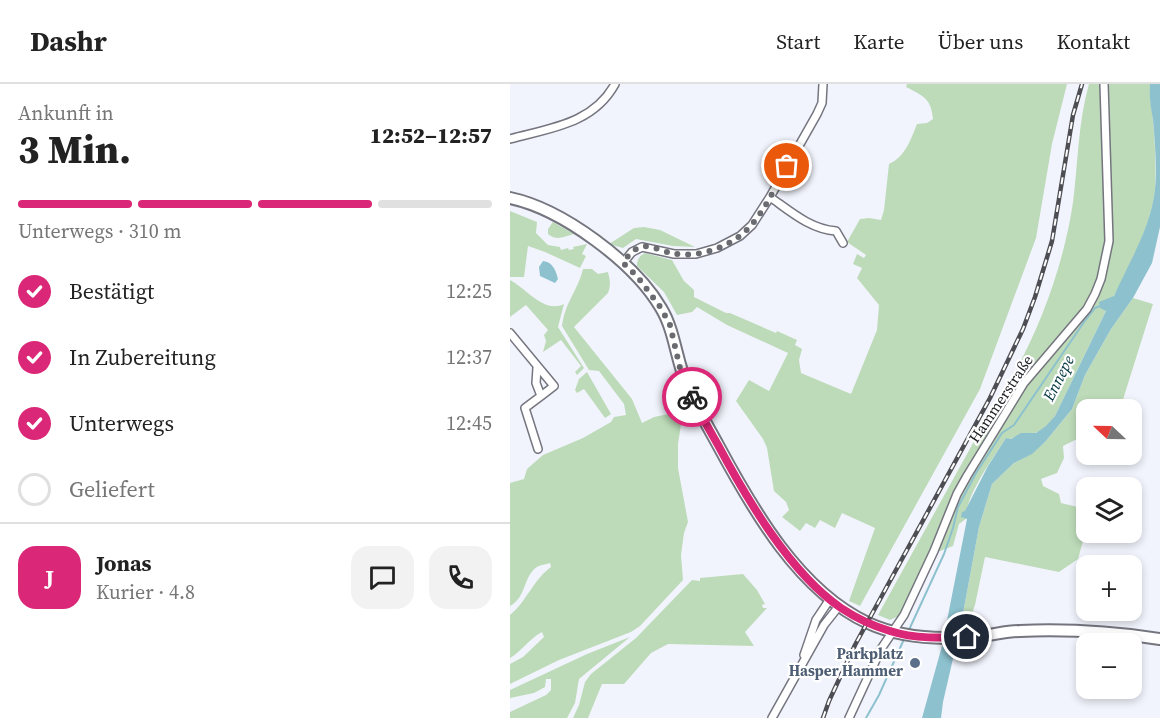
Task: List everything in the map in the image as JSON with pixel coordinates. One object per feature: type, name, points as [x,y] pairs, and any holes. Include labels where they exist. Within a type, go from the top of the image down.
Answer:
[{"type":"street","points":[[510,139],[586,116],[603,100],[615,84]]},
{"type":"street","points":[[623,263],[632,252],[642,247],[674,254],[696,254],[717,248],[740,236],[752,225],[770,197],[817,114],[822,103],[823,84]]},
{"type":"street","name":"Hammerstraße","points":[[849,718],[881,649],[896,633],[957,495],[995,430],[1035,369],[1087,309],[1101,279],[1109,241],[1104,84]]},
{"type":"street","points":[[770,197],[812,225],[823,230],[836,231],[843,243]]},
{"type":"street","points":[[510,198],[542,209],[568,223],[637,276],[661,308],[670,325],[680,368],[701,416],[741,487],[769,530],[794,562],[834,603],[869,623],[896,633],[926,637],[967,637],[1022,631],[1107,633],[1160,639]]},
{"type":"street","points":[[510,333],[554,386],[525,408],[538,449]]},
{"type":"street","points":[[537,368],[536,384],[541,396]]},
{"type":"street","points":[[772,718],[825,625],[834,603]]},
{"type":"street","points":[[799,669],[816,621],[834,603]]},
{"type":"green space","points":[[907,84],[1067,84],[1052,144],[1036,238],[980,389],[860,606],[849,601],[875,528],[842,513],[835,528],[820,520],[815,528],[806,523],[800,531],[782,517],[789,510],[786,502],[774,491],[767,448],[736,401],[749,380],[769,391],[788,353],[727,325],[697,307],[692,312],[677,315],[664,292],[637,264],[645,253],[672,260],[684,281],[694,290],[694,297],[726,313],[797,340],[795,345],[802,349],[799,360],[801,373],[851,394],[877,330],[879,305],[857,278],[862,268],[853,264],[857,254],[864,258],[866,255],[847,242],[860,219],[881,220],[889,164],[903,152],[917,124],[927,123],[933,119],[928,102],[906,87]]},
{"type":"green space","points":[[1089,84],[1150,84],[1155,178],[1154,198],[1146,226],[1121,283],[1114,296],[1103,308],[1106,311],[1055,416],[1038,432],[1006,438],[975,489],[967,510],[967,518],[959,524],[953,546],[930,555],[899,616],[890,620],[878,615],[993,407],[1008,385],[1044,309],[1062,255],[1068,228],[1073,202],[1080,128]]},
{"type":"green space","points":[[510,211],[537,222],[536,233],[548,245],[560,247],[561,250],[568,248],[569,250],[587,244],[582,254],[586,256],[580,268],[528,246],[524,277],[510,277]]},
{"type":"green space","points":[[553,222],[574,234],[560,238],[551,236],[548,234],[548,229]]},
{"type":"green space","points":[[634,228],[660,230],[695,247],[673,246],[636,239],[623,248],[609,244]]},
{"type":"green space","points":[[583,269],[592,269],[598,274],[608,272],[610,287],[608,293],[574,327],[632,399],[642,423],[654,417],[683,411],[678,444],[678,468],[688,522],[681,555],[683,580],[640,626],[631,632],[559,660],[510,684],[510,664],[523,657],[544,637],[542,632],[510,658],[510,615],[539,578],[551,567],[550,563],[538,566],[529,576],[519,597],[510,606],[510,483],[524,479],[527,469],[543,455],[583,438],[611,422],[614,417],[626,415],[624,404],[599,371],[589,370],[562,326]]},
{"type":"green space","points":[[510,280],[542,303],[549,306],[564,304],[558,327],[584,368],[577,375],[575,372],[581,366],[561,340],[543,352],[546,341],[544,335],[548,330],[526,305],[510,317]]},
{"type":"green space","points":[[1133,298],[1153,304],[1123,399],[1076,399],[1076,440],[1063,446],[1064,458],[1057,473],[1041,479],[1043,486],[1059,494],[1061,503],[1076,507],[1076,543],[1082,543],[1079,555],[1076,555],[1076,560],[1059,572],[985,557],[975,605],[968,625],[961,624],[979,527],[992,484],[1014,463],[1031,454],[1045,442],[1072,409],[1085,375],[1111,329]]},
{"type":"green space","points":[[587,372],[611,414],[605,418],[584,389],[577,393],[575,390],[579,379]]},
{"type":"green space","points":[[743,574],[757,590],[765,604],[762,605],[763,608],[767,608],[745,632],[754,646],[668,644],[651,653],[624,684],[602,684],[588,718],[573,718],[585,682],[591,674],[636,638],[692,580],[700,581],[700,578]]},
{"type":"green space","points":[[630,637],[579,679],[575,703],[567,718],[510,718],[510,712],[546,695],[551,690],[551,679],[546,679],[545,687],[534,693],[510,698],[510,690],[587,654]]},
{"type":"water","points":[[1150,84],[1160,84],[1160,227],[1152,263],[1085,375],[1072,409],[1045,442],[1032,454],[1014,463],[992,484],[979,527],[941,718],[922,718],[942,646],[967,519],[961,517],[962,512],[965,511],[988,466],[1006,438],[1011,439],[1021,433],[1036,433],[1055,416],[1106,311],[1100,308],[1099,302],[1114,296],[1144,231],[1153,203],[1156,181]]},
{"type":"water","points":[[543,261],[552,265],[555,270],[558,279],[555,283],[540,276],[539,267]]},
{"type":"waterway","name":"Ennepe","points":[[908,632],[944,554],[958,507],[976,473],[1002,433],[1014,425],[1084,322],[1095,308],[1100,306]]},
{"type":"waterway","points":[[866,718],[905,637]]},
{"type":"railway","points":[[823,718],[855,645],[990,398],[1023,329],[1052,241],[1073,115],[1082,84]]},
{"type":"way so far","points":[[692,397],[680,368],[670,325],[651,294],[623,263],[632,252],[642,247],[674,254],[696,254],[717,248],[740,236],[752,225],[787,166]]},
{"type":"place","name":"Parkplatz Hasper Hammer","points":[[915,663]]},
{"type":"route","points":[[692,397],[741,487],[766,525],[800,570],[825,595],[852,615],[892,632],[911,636],[967,637]]}]
